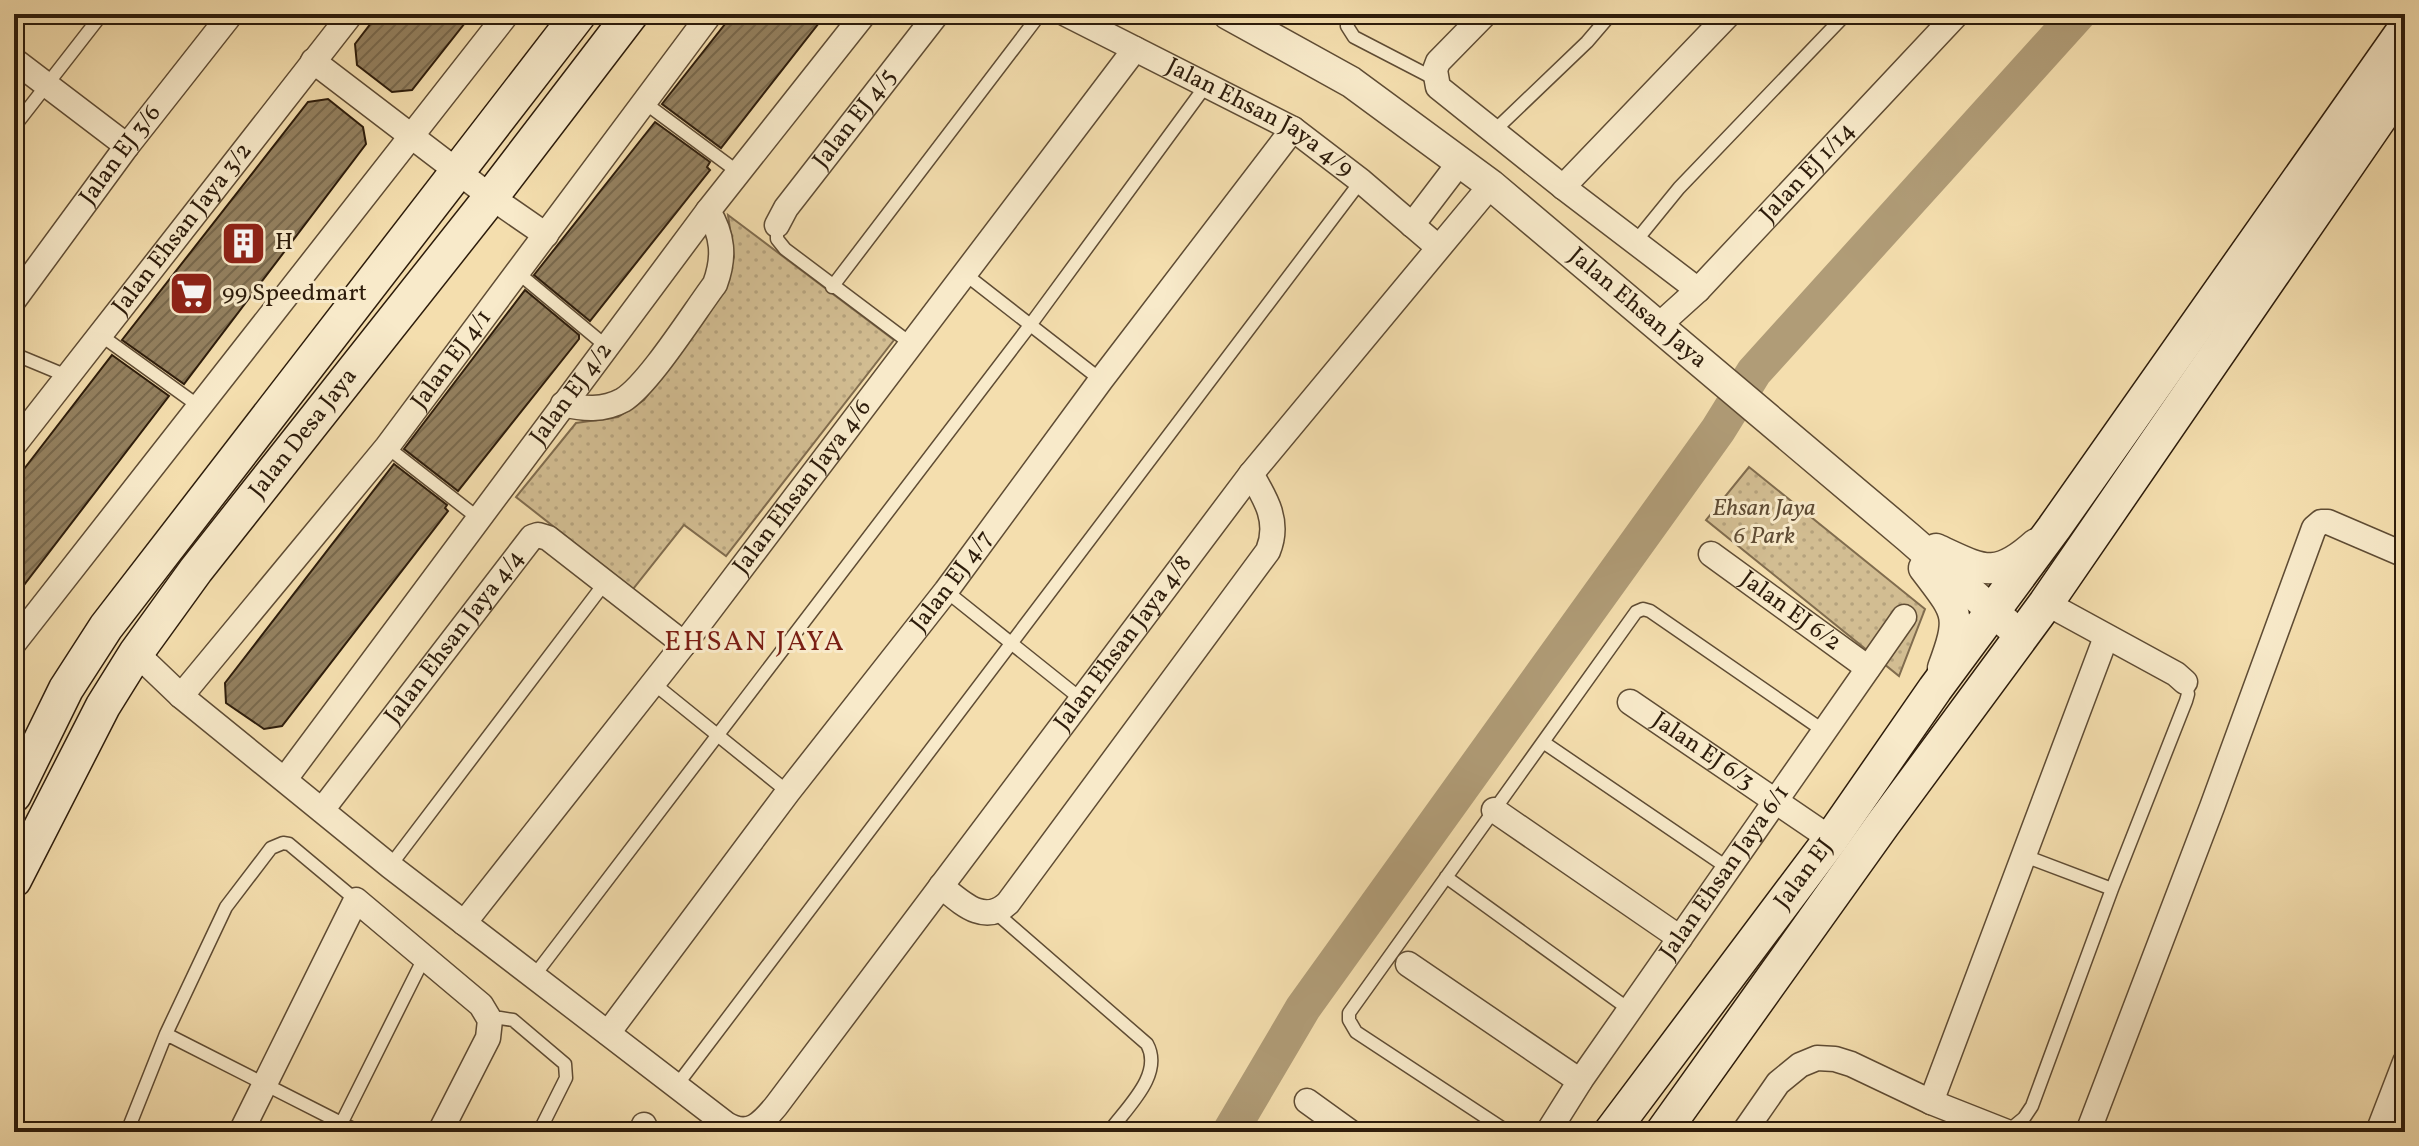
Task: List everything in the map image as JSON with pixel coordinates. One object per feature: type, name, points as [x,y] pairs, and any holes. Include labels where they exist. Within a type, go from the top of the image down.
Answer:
[{"type":"main road","name":"Jalan Desa Jaya","points":[[14,795],[66,689],[106,627],[579,14]]},
{"type":"main road","name":"Jalan Desa Jaya","points":[[14,880],[103,706],[136,653],[196,570],[491,197],[631,14]]},
{"type":"main road","name":"Jalan EJ","points":[[1611,1132],[1831,839],[2405,29]]},
{"type":"main road","name":"Jalan EJ","points":[[1663,1132],[2046,603],[2405,81]]},
{"type":"street","name":"Jalan EJ 3/6","points":[[14,300],[127,146],[231,14]]},
{"type":"street","name":"Jalan Ehsan Jaya 3/2","points":[[14,445],[351,14]]},
{"type":"street","points":[[14,643],[507,14]]},
{"type":"street","name":"Jalan EJ 4/1","points":[[181,696],[387,447],[710,14]]},
{"type":"street","name":"Jalan EJ 4/2","points":[[285,779],[708,211],[864,14]]},
{"type":"street","name":"Jalan EJ 4/5","points":[[777,225],[786,208],[937,14]]},
{"type":"street","name":"Jalan Ehsan Jaya 4/9","points":[[1066,14],[1293,129],[1361,181],[1438,247]]},
{"type":"street","name":"Jalan Ehsan Jaya","points":[[1228,14],[1351,82],[1491,185],[2021,636]]},
{"type":"street","points":[[1485,14],[1438,62],[1440,86],[1563,187],[1698,290]]},
{"type":"street","points":[[1563,187],[1729,14]]},
{"type":"street","name":"Jalan EJ 1/14","points":[[1668,337],[1698,290],[1957,14]]},
{"type":"street","name":"Jalan Ehsan Jaya 4/6","points":[[464,923],[684,644],[1135,49]]},
{"type":"street","points":[[14,60],[127,146]]},
{"type":"street","points":[[313,61],[491,197],[546,235]]},
{"type":"street","name":"Jalan EJ 4/7","points":[[608,1033],[788,792],[946,591],[1101,380],[1293,129]]},
{"type":"street","points":[[1412,225],[1460,162]]},
{"type":"street","name":"Jalan Ehsan Jaya 4/8","points":[[677,1085],[733,1129],[742,1131],[757,1126],[771,1112],[1251,474],[1491,185]]},
{"type":"street","points":[[563,404],[593,409],[610,405],[623,400],[641,384],[715,284],[722,246],[720,234],[708,211]]},
{"type":"street","points":[[941,886],[978,912],[995,912],[1008,903],[1268,551],[1272,540],[1272,516],[1251,474]]},
{"type":"street","points":[[2088,1132],[2314,528],[2321,522],[2328,522],[2405,555]]},
{"type":"street","points":[[1899,530],[1970,564],[1991,569],[2015,562],[2054,528]]},
{"type":"street","points":[[1899,530],[1955,616],[1956,633],[1935,689]]},
{"type":"street","name":"Jalan Ehsan Jaya 4/4","points":[[322,810],[532,537],[548,538],[684,644]]},
{"type":"street","name":"Jalan EJ 6/2","points":[[1711,554],[1868,668]]},
{"type":"street","points":[[2046,603],[2176,674],[2185,682]]},
{"type":"street","name":"Jalan Ehsan Jaya 6/1","points":[[1548,1132],[1580,1081],[1904,617]]},
{"type":"street","points":[[1931,1102],[2106,637]]},
{"type":"street","points":[[136,653],[181,696],[390,866],[677,1085]]},
{"type":"street","name":"Jalan EJ 6/3","points":[[1630,702],[1831,839]]},
{"type":"street","points":[[1494,810],[1680,938]]},
{"type":"street","points":[[241,1132],[356,900],[481,1005],[489,1029],[440,1132]]},
{"type":"street","points":[[1408,964],[1580,1081]]},
{"type":"street","points":[[1754,1129],[1787,1074],[1817,1058],[1851,1064],[1931,1102],[2007,1132]]},
{"type":"street","points":[[2378,1132],[2405,1062]]},
{"type":"street","points":[[1307,1101],[1350,1132]]},
{"type":"lane","points":[[14,127],[102,14]]},
{"type":"lane","points":[[832,287],[1040,14]]},
{"type":"lane","points":[[1352,14],[1347,26],[1354,37],[1440,86]]},
{"type":"lane","points":[[1494,131],[1587,42],[1611,14]]},
{"type":"lane","points":[[1635,242],[1679,188],[1846,14]]},
{"type":"lane","points":[[534,976],[1031,324],[1207,84]]},
{"type":"lane","points":[[645,103],[738,172]]},
{"type":"lane","points":[[677,1085],[1361,181]]},
{"type":"lane","points":[[777,225],[777,239],[785,249],[910,343]]},
{"type":"lane","points":[[517,272],[606,346]]},
{"type":"lane","points":[[965,274],[1101,380]]},
{"type":"lane","points":[[99,334],[200,407]]},
{"type":"lane","points":[[14,354],[67,376]]},
{"type":"lane","points":[[387,447],[478,518]]},
{"type":"lane","points":[[390,866],[604,584]]},
{"type":"lane","points":[[946,591],[1081,699]]},
{"type":"lane","points":[[1508,1132],[1356,1032],[1349,1020],[1349,1013],[1636,612],[1643,609],[1650,611],[1824,731]]},
{"type":"lane","points":[[2007,1132],[2024,1118],[2032,1106],[2186,701],[2185,682]]},
{"type":"lane","points":[[653,683],[788,792]]},
{"type":"lane","points":[[1543,742],[1728,868]]},
{"type":"lane","points":[[127,1132],[166,1034],[226,907],[276,844],[289,844],[356,900]]},
{"type":"lane","points":[[2022,855],[2112,889]]},
{"type":"lane","points":[[1446,877],[1630,1010]]},
{"type":"lane","points":[[995,912],[1147,1044],[1153,1054],[1151,1073],[1109,1132]]},
{"type":"lane","points":[[339,1127],[424,958]]},
{"type":"lane","points":[[489,1029],[500,1018],[513,1020],[565,1064],[566,1078],[539,1132]]},
{"type":"lane","points":[[166,1034],[266,1084],[339,1127],[359,1132]]},
{"type":"green space","points":[[728,215],[894,340],[726,556],[684,525],[633,589],[516,497],[576,423],[618,417],[644,400],[724,291],[734,257]]},
{"type":"green space","name":"Ehsan Jaya 6 Park","points":[[1749,467],[1925,609],[1899,676],[1706,520]]},
{"type":"building","points":[[378,14],[472,14],[412,90],[392,92],[357,65],[355,44]]},
{"type":"building","points":[[733,14],[826,14],[721,148],[662,104]]},
{"type":"building","name":"H","points":[[328,99],[363,127],[366,144],[184,384],[122,340],[308,102]]},
{"type":"building","points":[[655,122],[710,162],[707,167],[710,170],[590,321],[534,275]]},
{"type":"building","points":[[525,290],[579,335],[579,339],[458,491],[404,449]]},
{"type":"building","points":[[112,355],[169,396],[14,598],[14,482]]},
{"type":"building","points":[[394,464],[447,505],[445,508],[448,511],[282,726],[264,729],[226,703],[225,683]]},
{"type":"waterway","points":[[1230,1132],[1303,1008],[1718,430],[1754,372],[2078,14]]},
{"type":"place","name":"H","points":[[244,243]]},
{"type":"place","name":"99 Speedmart","points":[[191,294]]},
{"type":"district","name":"EHSAN JAYA","points":[[755,642]]}]
